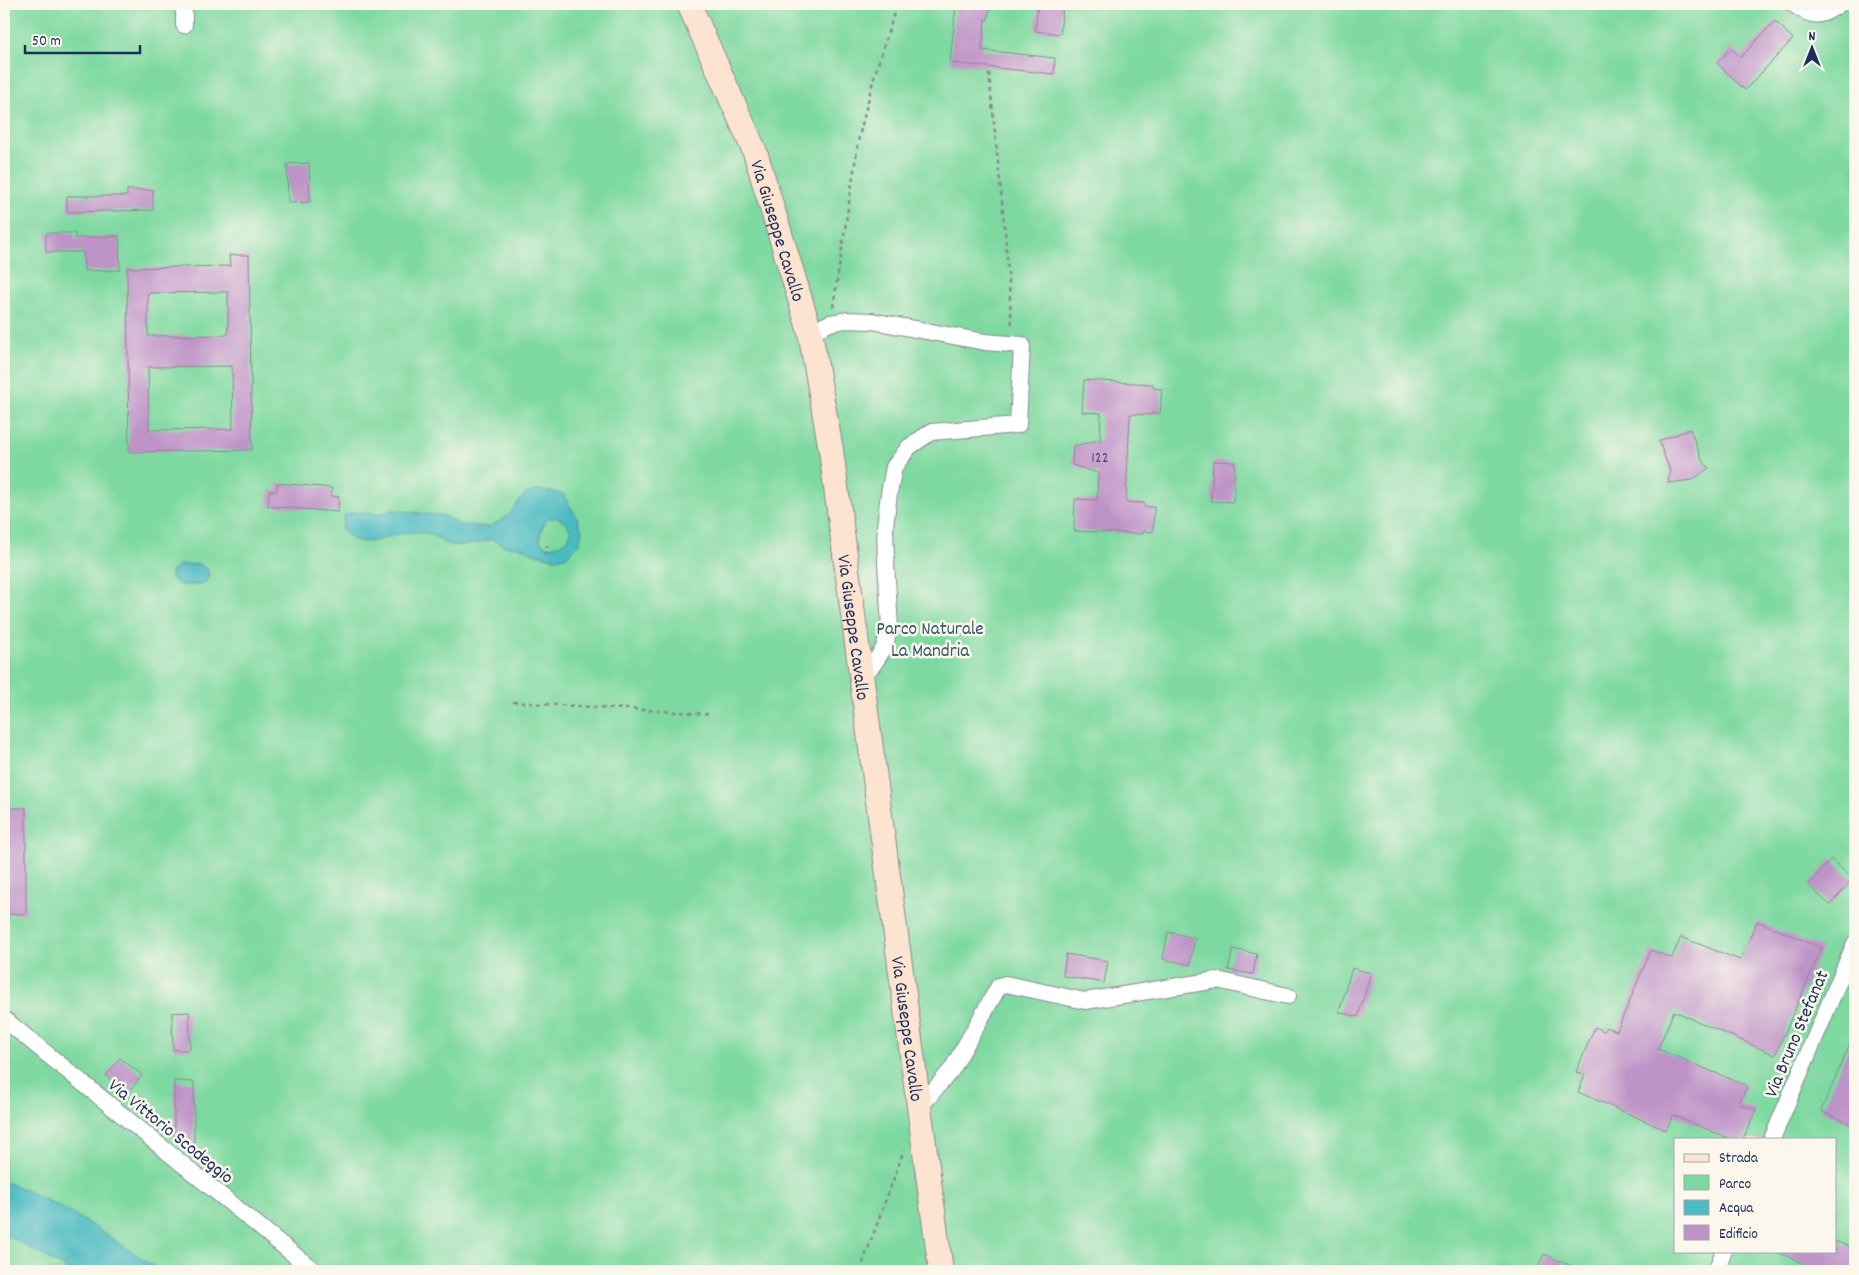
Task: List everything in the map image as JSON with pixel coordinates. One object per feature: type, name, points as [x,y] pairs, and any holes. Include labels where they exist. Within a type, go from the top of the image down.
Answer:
[{"type":"street","points":[[184,4],[184,25]]},
{"type":"street","name":"Via Giuseppe Cavallo","points":[[689,4],[755,152],[820,328],[831,450],[941,1271]]},
{"type":"street","points":[[1793,4],[1805,13],[1816,15],[1827,12],[1839,4]]},
{"type":"street","points":[[820,328],[846,320],[872,321],[985,342],[1022,345],[1018,425],[931,432],[909,447],[894,467],[888,493],[885,527],[890,627],[884,648],[873,665],[861,674]]},
{"type":"street","name":"Via Bruno Stefanat","points":[[1772,1138],[1855,943]]},
{"type":"street","points":[[920,1108],[952,1068],[1000,986],[1006,984],[1085,1001],[1217,980],[1288,996]]},
{"type":"street","name":"Via Vittorio Scodeggio","points":[[4,1019],[314,1271]]},
{"type":"street","points":[[1716,1271],[1724,1252]]},
{"type":"path","points":[[820,328],[859,137],[874,77],[897,4]]},
{"type":"path","points":[[989,73],[1013,345]]},
{"type":"path","points":[[545,556],[547,546]]},
{"type":"path","points":[[513,702],[708,714]]},
{"type":"path","points":[[860,1271],[906,1145]]},
{"type":"green space","name":"Parco Naturale La Mandria","points":[[4,4],[1855,4],[1855,1271],[4,1271]]},
{"type":"water","points":[[540,490],[563,494],[582,531],[579,544],[567,556],[558,559],[532,553],[521,547],[505,546],[492,539],[469,544],[452,545],[444,543],[431,534],[414,532],[368,542],[359,541],[350,538],[342,530],[344,515],[356,512],[378,514],[394,510],[444,516],[461,525],[489,527],[508,516],[525,494]],"holes":[[[557,517],[567,524],[571,532],[567,541],[552,546],[542,544],[540,534],[547,519]]]},
{"type":"water","points":[[201,564],[201,566],[207,569],[208,576],[207,580],[200,585],[180,585],[172,579],[171,572],[179,565]]},
{"type":"water","points":[[4,1182],[45,1199],[65,1210],[161,1271],[70,1271],[4,1233]]},
{"type":"building","points":[[956,4],[990,4],[988,20],[985,19],[982,50],[1055,58],[1054,74],[950,63]]},
{"type":"building","points":[[1038,4],[1063,4],[1060,34],[1035,31]]},
{"type":"building","points":[[1775,21],[1793,39],[1745,90],[1717,63],[1731,48],[1741,57]]},
{"type":"building","points":[[309,163],[310,202],[288,203],[287,164]]},
{"type":"building","points":[[127,190],[153,190],[153,210],[67,212],[67,196],[127,196]]},
{"type":"building","points":[[46,233],[75,233],[75,238],[119,236],[120,270],[84,271],[83,252],[46,252]]},
{"type":"building","points":[[229,255],[249,255],[252,450],[129,452],[127,268],[230,266]],"holes":[[[228,292],[228,335],[148,336],[148,293]],[[232,366],[233,429],[149,430],[148,367]]]},
{"type":"building","points":[[1084,380],[1153,384],[1153,388],[1162,389],[1160,413],[1152,413],[1152,415],[1130,414],[1126,502],[1144,503],[1144,507],[1154,507],[1153,532],[1143,531],[1143,534],[1074,531],[1075,499],[1097,500],[1098,473],[1072,465],[1073,446],[1100,440],[1101,413],[1082,412]]},
{"type":"building","points":[[1690,429],[1702,460],[1709,468],[1692,480],[1668,483],[1670,471],[1659,441]]},
{"type":"building","points":[[1213,461],[1235,462],[1233,502],[1211,501]]},
{"type":"building","points":[[277,483],[332,488],[331,496],[339,497],[338,512],[268,506],[269,491],[277,491]]},
{"type":"building","points":[[4,808],[26,808],[26,914],[4,914]]},
{"type":"building","points":[[1831,859],[1853,879],[1830,905],[1808,885]]},
{"type":"building","points":[[1757,921],[1822,948],[1775,1055],[1674,1011],[1658,1049],[1747,1086],[1739,1104],[1756,1110],[1743,1138],[1728,1138],[1673,1115],[1666,1130],[1578,1092],[1585,1075],[1576,1072],[1595,1027],[1604,1031],[1606,1027],[1617,1031],[1651,950],[1672,958],[1681,937],[1740,960]]},
{"type":"building","points":[[1168,932],[1195,938],[1190,965],[1163,959]]},
{"type":"building","points":[[1233,949],[1257,954],[1253,974],[1228,970]]},
{"type":"building","points":[[1066,954],[1108,961],[1104,983],[1063,976]]},
{"type":"building","points":[[1352,968],[1371,973],[1358,1017],[1339,1012]]},
{"type":"building","points":[[189,1012],[190,1050],[173,1050],[172,1013]]},
{"type":"building","points":[[1855,1032],[1855,1126],[1821,1111]]},
{"type":"building","points":[[120,1058],[142,1075],[128,1093],[106,1076]]},
{"type":"building","points":[[174,1081],[194,1082],[194,1155],[174,1140]]},
{"type":"building","points":[[1836,1241],[1855,1249],[1855,1271],[1821,1271],[1777,1252],[1836,1252]]},
{"type":"building","points":[[1544,1254],[1583,1271],[1553,1271],[1539,1266]]}]
